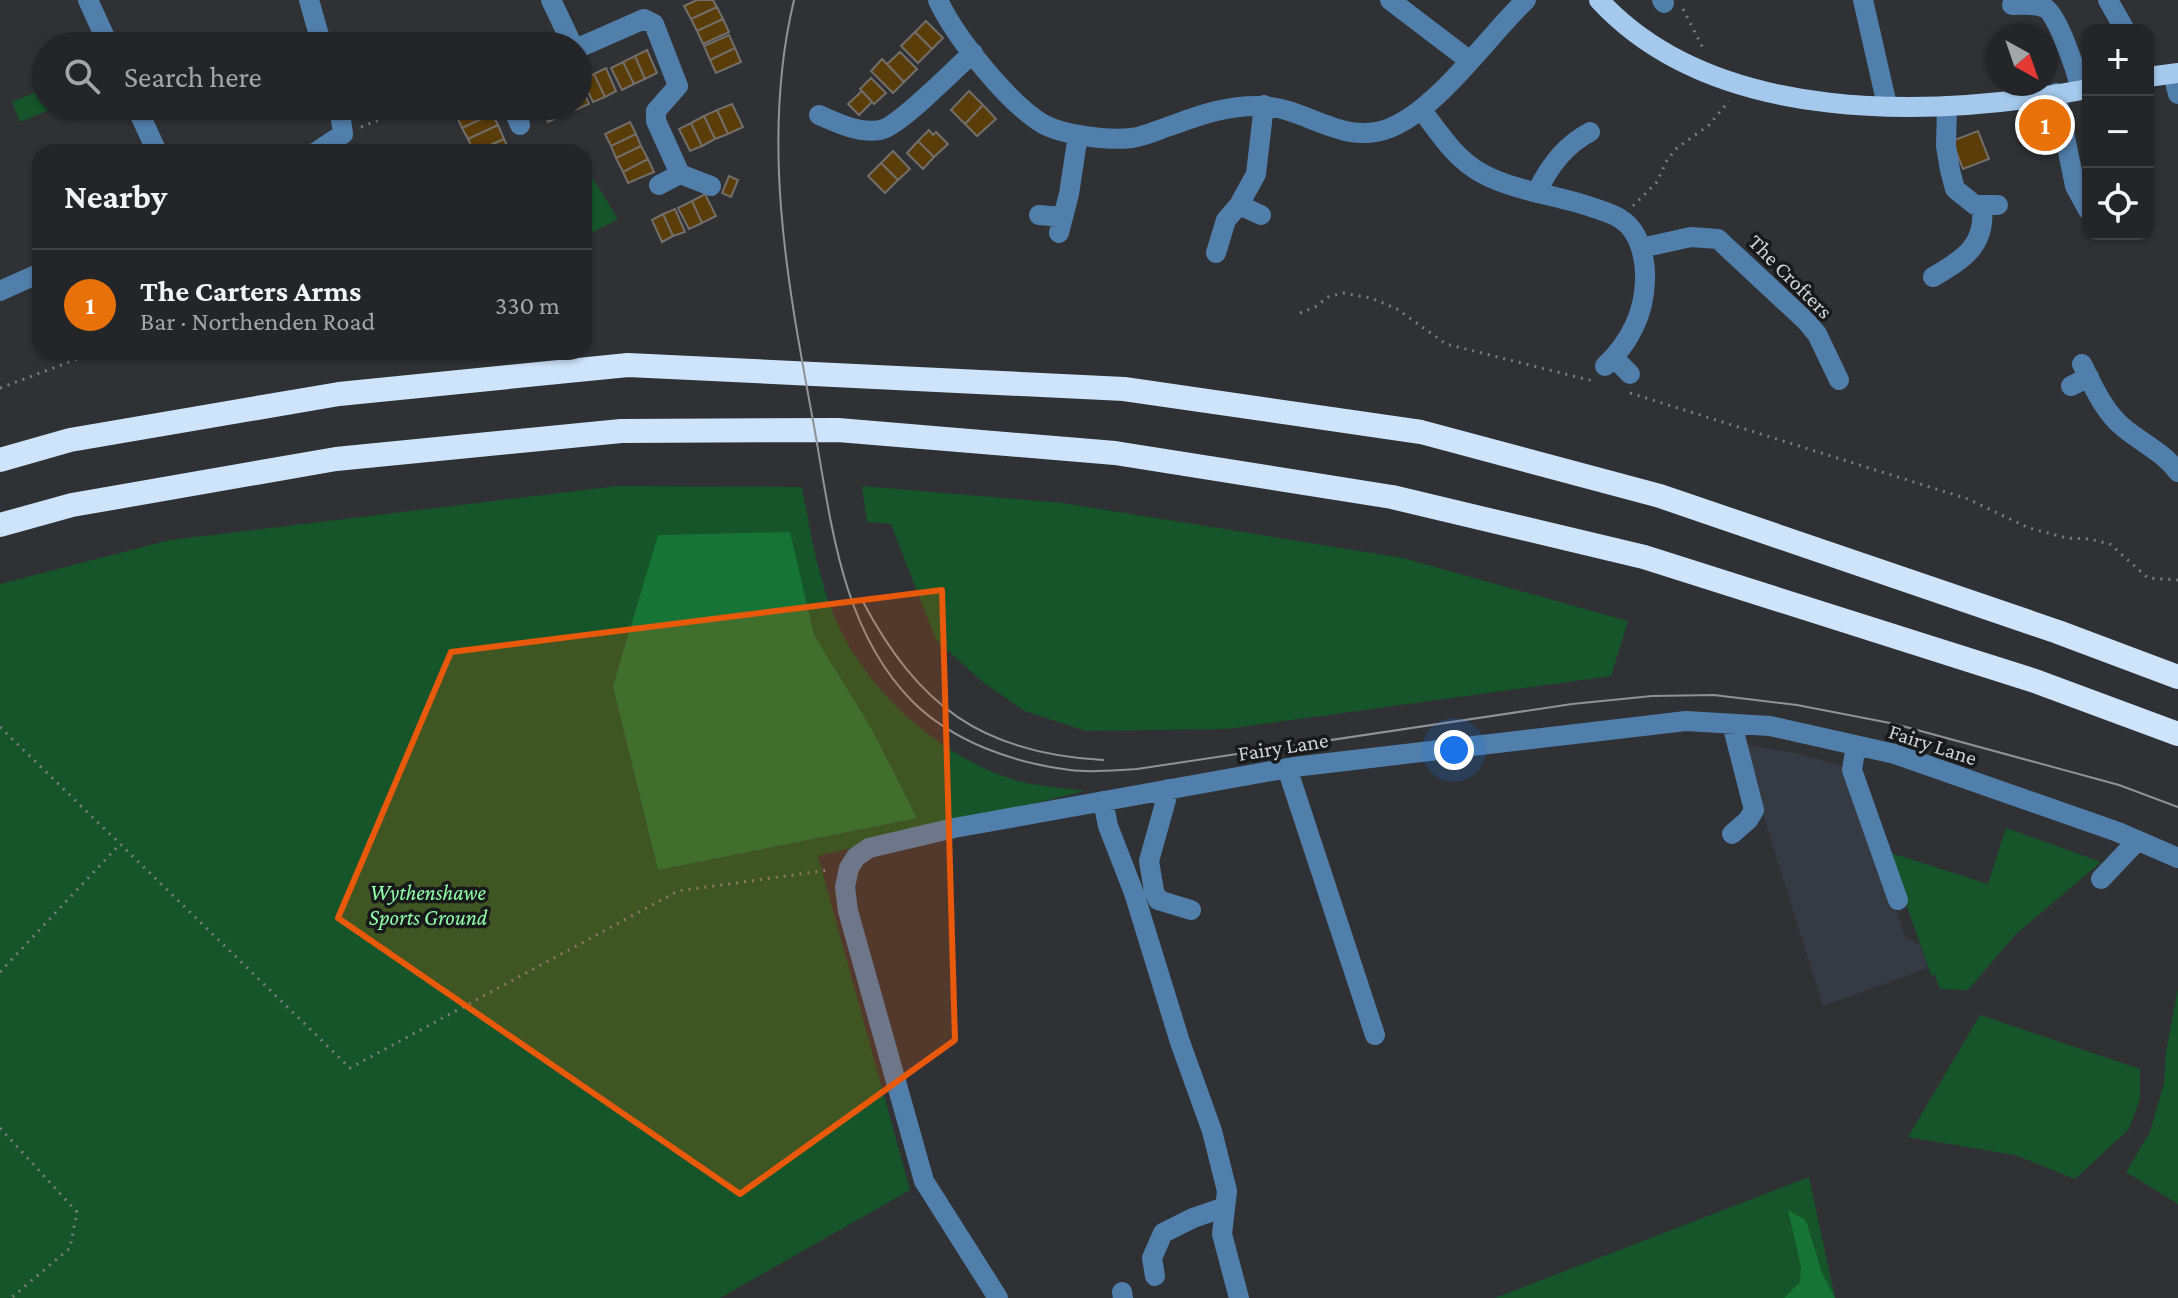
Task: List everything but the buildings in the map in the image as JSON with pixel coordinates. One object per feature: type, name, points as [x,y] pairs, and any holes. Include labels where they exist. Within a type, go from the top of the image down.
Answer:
[{"type":"highway","points":[[0,460],[70,440],[339,394],[628,365],[1124,389],[1421,432],[1660,496],[2058,632],[2178,677]]},
{"type":"highway","points":[[0,525],[72,505],[336,459],[621,431],[838,430],[1115,453],[1392,497],[1644,557],[2035,681],[2178,734]]},
{"type":"main road","points":[[1599,0],[1638,36],[1671,57],[1741,86],[1830,102],[1887,105],[1947,106],[2031,96]]},
{"type":"main road","points":[[2154,78],[2176,80]]},
{"type":"main road","points":[[2058,93],[2082,89]]},
{"type":"street","points":[[88,0],[103,32]]},
{"type":"street","points":[[309,0],[318,32]]},
{"type":"street","points":[[551,0],[568,32]]},
{"type":"street","points":[[938,0],[947,20],[973,53],[1017,104],[1045,125],[1078,135],[1133,138],[1228,107],[1264,105],[1338,131],[1361,133],[1389,129],[1421,109],[1526,0]]},
{"type":"street","points":[[1390,0],[1470,61]]},
{"type":"street","points":[[1863,0],[1887,105]]},
{"type":"street","points":[[2108,0],[2122,24]]},
{"type":"street","points":[[2012,5],[2034,5],[2052,14],[2082,82]]},
{"type":"street","points":[[592,40],[644,19],[654,24],[678,86],[656,111],[656,121],[680,174],[711,186]]},
{"type":"street","points":[[819,115],[864,130],[883,130],[902,117],[973,53]]},
{"type":"street","points":[[2057,96],[2075,186],[2082,199]]},
{"type":"street","points":[[1216,253],[1233,212],[1256,174],[1264,105]]},
{"type":"street","points":[[1933,277],[1973,247],[1990,206],[1964,198],[1955,189],[1946,146],[1947,106]]},
{"type":"street","points":[[1421,109],[1457,157],[1471,167],[1502,183],[1585,205],[1622,219],[1630,227],[1641,248],[1645,271],[1641,311],[1634,331],[1604,368],[1625,382]]},
{"type":"street","points":[[142,120],[153,144]]},
{"type":"street","points":[[328,144],[343,134],[341,120]]},
{"type":"street","points":[[1537,192],[1544,175],[1566,149],[1590,132]]},
{"type":"street","points":[[1039,215],[1061,225],[1078,135]]},
{"type":"street","points":[[659,185],[680,174]]},
{"type":"street","points":[[1233,212],[1261,215]]},
{"type":"street","name":"The Crofters","points":[[1641,248],[1691,237],[1718,239],[1806,321],[1817,334],[1839,380]]},
{"type":"street","points":[[0,291],[32,277]]},
{"type":"street","points":[[2081,376],[2112,416],[2178,472]]},
{"type":"street","name":"Fairy Lane","points":[[849,868],[856,857],[869,848],[954,828],[1287,768],[1686,721],[1770,726],[1895,754],[2178,858]]},
{"type":"street","points":[[1732,724],[1754,810],[1732,834]]},
{"type":"street","points":[[1856,745],[1852,770],[1898,900]]},
{"type":"street","points":[[1287,768],[1375,1035]]},
{"type":"street","points":[[1169,789],[1149,861],[1150,873],[1158,900],[1191,910]]},
{"type":"street","points":[[1103,801],[1108,826],[1134,893],[1180,1042],[1212,1131],[1227,1191],[1222,1234],[1239,1298]]},
{"type":"street","points":[[2101,879],[2137,841]]},
{"type":"street","points":[[849,868],[845,887],[848,911],[924,1181],[998,1298]]},
{"type":"street","points":[[1155,1276],[1152,1258],[1163,1233],[1225,1207]]},
{"type":"path","points":[[1663,1],[1679,1],[1718,77]]},
{"type":"path","points":[[1622,219],[1657,182],[1667,160],[1677,148],[1709,125],[1741,86]]},
{"type":"path","points":[[343,134],[378,120]]},
{"type":"path","points":[[1300,313],[1328,297],[1343,293],[1371,298],[1397,309],[1446,344],[1604,368]]},
{"type":"path","points":[[0,388],[75,360]]},
{"type":"path","points":[[1625,382],[1968,499],[2029,528],[2067,538],[2110,544],[2148,578],[2178,580]]},
{"type":"path","points":[[0,727],[350,1068],[678,891],[849,868]]},
{"type":"path","points":[[0,972],[120,844]]},
{"type":"path","points":[[0,1128],[77,1212],[70,1248],[11,1298]]},
{"type":"highlighted area","points":[[942,590],[955,1040],[740,1194],[338,918],[451,652]]},
{"type":"shaded area","points":[[1749,745],[1800,754],[1847,768],[1905,936],[1920,945],[1928,968],[1823,1006],[1744,753]]},
{"type":"green space","points":[[32,94],[32,117],[20,122],[12,102]]},
{"type":"green space","points":[[592,177],[618,219],[592,233]]},
{"type":"green space","name":"Wythenshawe Sports Ground","points":[[618,486],[802,487],[820,571],[833,613],[852,651],[883,693],[943,745],[988,770],[1030,784],[1085,791],[818,856],[910,1190],[720,1298],[0,1298],[0,584],[170,540]]},
{"type":"green space","points":[[862,486],[1063,503],[1403,558],[1628,621],[1611,676],[1226,729],[1086,731],[1025,711],[984,683],[936,640],[891,524],[867,522]]},
{"type":"green space","points":[[790,532],[814,635],[871,728],[917,818],[658,870],[613,686],[658,535]]},
{"type":"green space","points":[[2006,828],[2101,862],[2016,934],[1968,990],[1940,989],[1935,975],[1931,975],[1888,852],[1988,884]]},
{"type":"green space","points":[[2178,988],[2178,1204],[2126,1172],[2150,1132],[2164,1083],[2166,1052]]},
{"type":"green space","points":[[1980,1015],[2140,1069],[2140,1099],[2129,1129],[2075,1179],[2015,1155],[1908,1137]]},
{"type":"green space","points":[[1809,1177],[1835,1298],[1495,1298]]},
{"type":"green space","points":[[1788,1210],[1807,1224],[1822,1273],[1835,1298],[1784,1298],[1800,1282],[1801,1267]]},
{"type":"tram line","points":[[794,0],[784,53],[779,107],[782,214],[795,320],[826,499],[843,572],[869,641],[888,672],[912,701],[946,728],[985,748],[1027,762],[1070,770],[1104,771],[1137,769],[1572,704],[1652,696],[1714,695],[1797,705],[1895,724],[2119,785],[2178,807]]},
{"type":"tram line","points":[[862,600],[906,669],[958,717],[988,734],[1022,747],[1103,760]]},
{"type":"place","name":"The Carters Arms","points":[[2045,125]]}]
